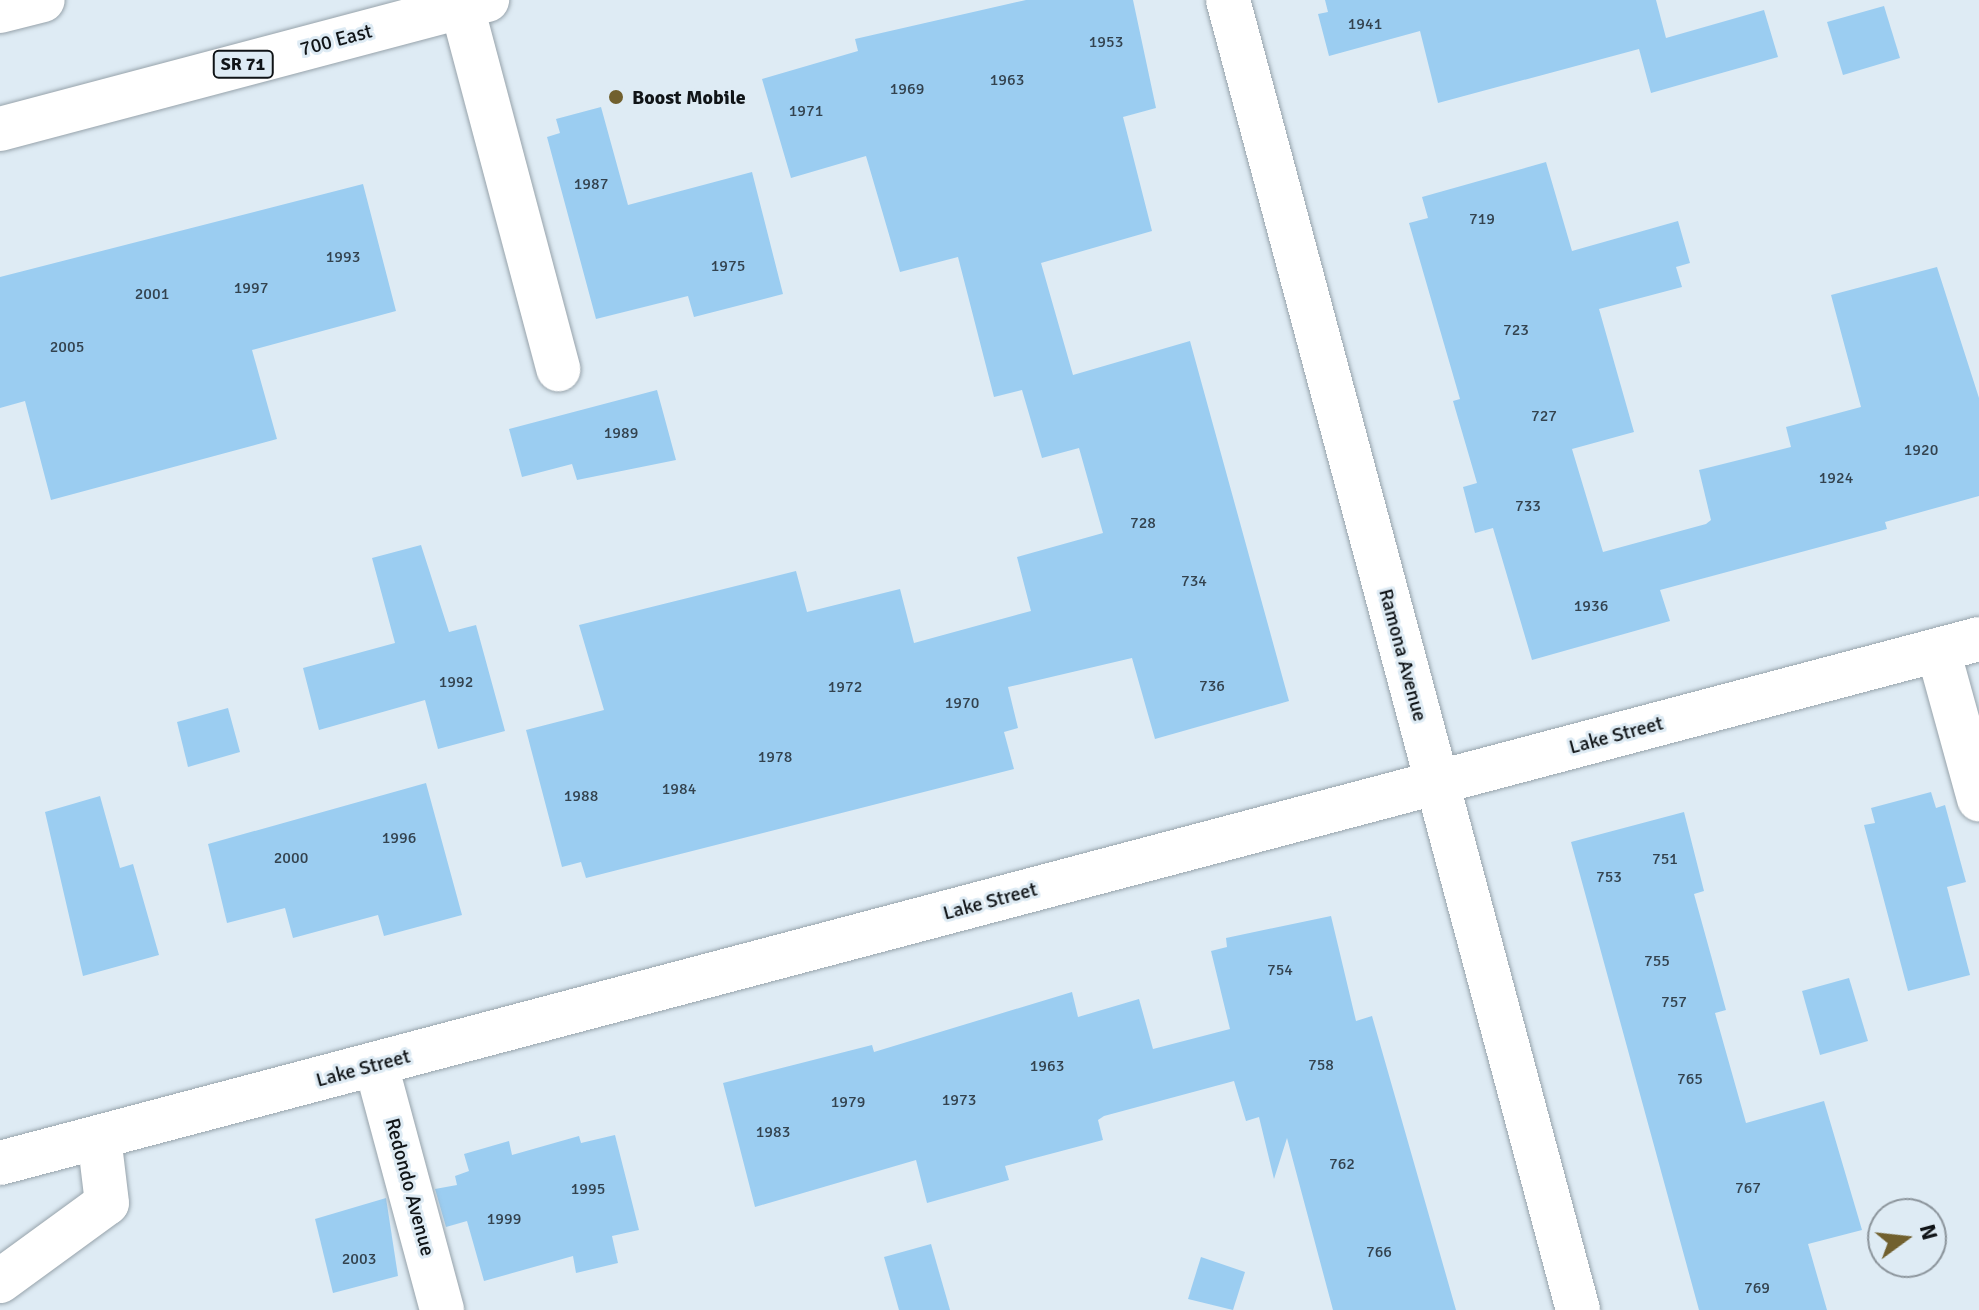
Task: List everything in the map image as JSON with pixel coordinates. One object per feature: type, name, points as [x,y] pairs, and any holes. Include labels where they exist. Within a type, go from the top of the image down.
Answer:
[{"type":"street","points":[[0,11],[43,0]]},
{"type":"street","name":"Ramona Avenue","points":[[1228,0],[1578,1310]]},
{"type":"street","points":[[474,3],[558,369]]},
{"type":"street","name":"700 East","points":[[0,129],[474,3]]},
{"type":"street","name":"Lake Street","points":[[0,1163],[1979,639]]},
{"type":"street","points":[[1938,650],[1979,799]]},
{"type":"street","name":"Redondo Avenue","points":[[376,1065],[442,1310]]},
{"type":"street","points":[[0,1281],[107,1203],[99,1137]]},
{"type":"building","points":[[1026,0],[1133,0],[1156,108],[1123,117],[1152,231],[1041,263],[1073,375],[1190,341],[1289,701],[1155,739],[1132,658],[1008,687],[1018,728],[1004,732],[1014,769],[586,878],[581,862],[562,867],[526,730],[604,710],[579,625],[796,571],[807,612],[900,589],[914,643],[1031,611],[1017,557],[1103,533],[1079,448],[1042,458],[1022,390],[994,397],[958,257],[900,272],[866,156],[791,178],[762,79],[858,51],[855,39]]},
{"type":"building","points":[[1325,0],[1656,0],[1666,38],[1764,10],[1778,57],[1651,93],[1639,49],[1438,103],[1420,31],[1329,56],[1318,14],[1328,12]]},
{"type":"building","points":[[1884,6],[1900,58],[1843,75],[1827,22]]},
{"type":"building","points":[[601,107],[628,205],[752,172],[783,294],[694,317],[688,296],[596,319],[547,137],[560,133],[556,119]]},
{"type":"building","points":[[1546,162],[1572,251],[1678,221],[1690,263],[1676,267],[1682,287],[1599,309],[1634,432],[1572,449],[1603,552],[1706,524],[1711,520],[1699,470],[1791,447],[1786,427],[1861,407],[1831,295],[1937,267],[1979,398],[1979,496],[1885,522],[1887,529],[1660,590],[1670,621],[1532,660],[1493,528],[1475,533],[1463,487],[1477,483],[1453,401],[1460,399],[1409,223],[1428,218],[1422,197]]},
{"type":"building","points":[[363,184],[396,311],[252,350],[277,439],[51,500],[25,401],[0,408],[0,277]]},
{"type":"building","points":[[657,390],[676,460],[577,480],[572,464],[522,477],[509,429]]},
{"type":"building","points":[[421,545],[449,632],[476,625],[505,731],[438,749],[425,700],[319,730],[303,668],[395,643],[372,558]]},
{"type":"building","points":[[228,708],[240,752],[188,767],[177,722]]},
{"type":"building","points":[[426,783],[462,915],[384,936],[378,915],[293,938],[285,908],[227,923],[208,844]]},
{"type":"building","points":[[1931,792],[1936,808],[1945,805],[1966,882],[1947,887],[1970,975],[1908,991],[1864,825],[1875,823],[1871,808]]},
{"type":"building","points":[[100,796],[120,868],[133,864],[159,955],[83,976],[45,812]]},
{"type":"building","points":[[1684,812],[1704,891],[1694,894],[1726,1010],[1715,1013],[1746,1123],[1824,1101],[1862,1230],[1808,1244],[1827,1310],[1699,1310],[1571,842]]},
{"type":"building","points":[[1331,916],[1356,1021],[1372,1016],[1456,1310],[1333,1310],[1287,1138],[1274,1179],[1259,1117],[1246,1121],[1234,1081],[1104,1116],[1098,1120],[1103,1140],[1005,1166],[1009,1180],[927,1203],[916,1160],[755,1207],[723,1083],[872,1045],[874,1052],[1072,992],[1078,1017],[1139,999],[1153,1049],[1230,1029],[1211,951],[1227,947],[1226,938]]},
{"type":"building","points":[[1849,978],[1868,1041],[1820,1055],[1802,991]]},
{"type":"building","points":[[615,1135],[639,1230],[612,1236],[618,1263],[576,1273],[573,1256],[484,1281],[467,1221],[446,1227],[435,1189],[457,1185],[455,1176],[469,1171],[464,1154],[509,1141],[512,1155],[579,1136],[581,1143]]},
{"type":"building","points":[[386,1198],[398,1276],[333,1293],[315,1219]]},
{"type":"building","points":[[931,1244],[950,1310],[899,1310],[884,1257]]},
{"type":"building","points":[[1201,1257],[1245,1272],[1233,1310],[1188,1299]]},
{"type":"place","name":"Boost Mobile","points":[[616,97]]}]
